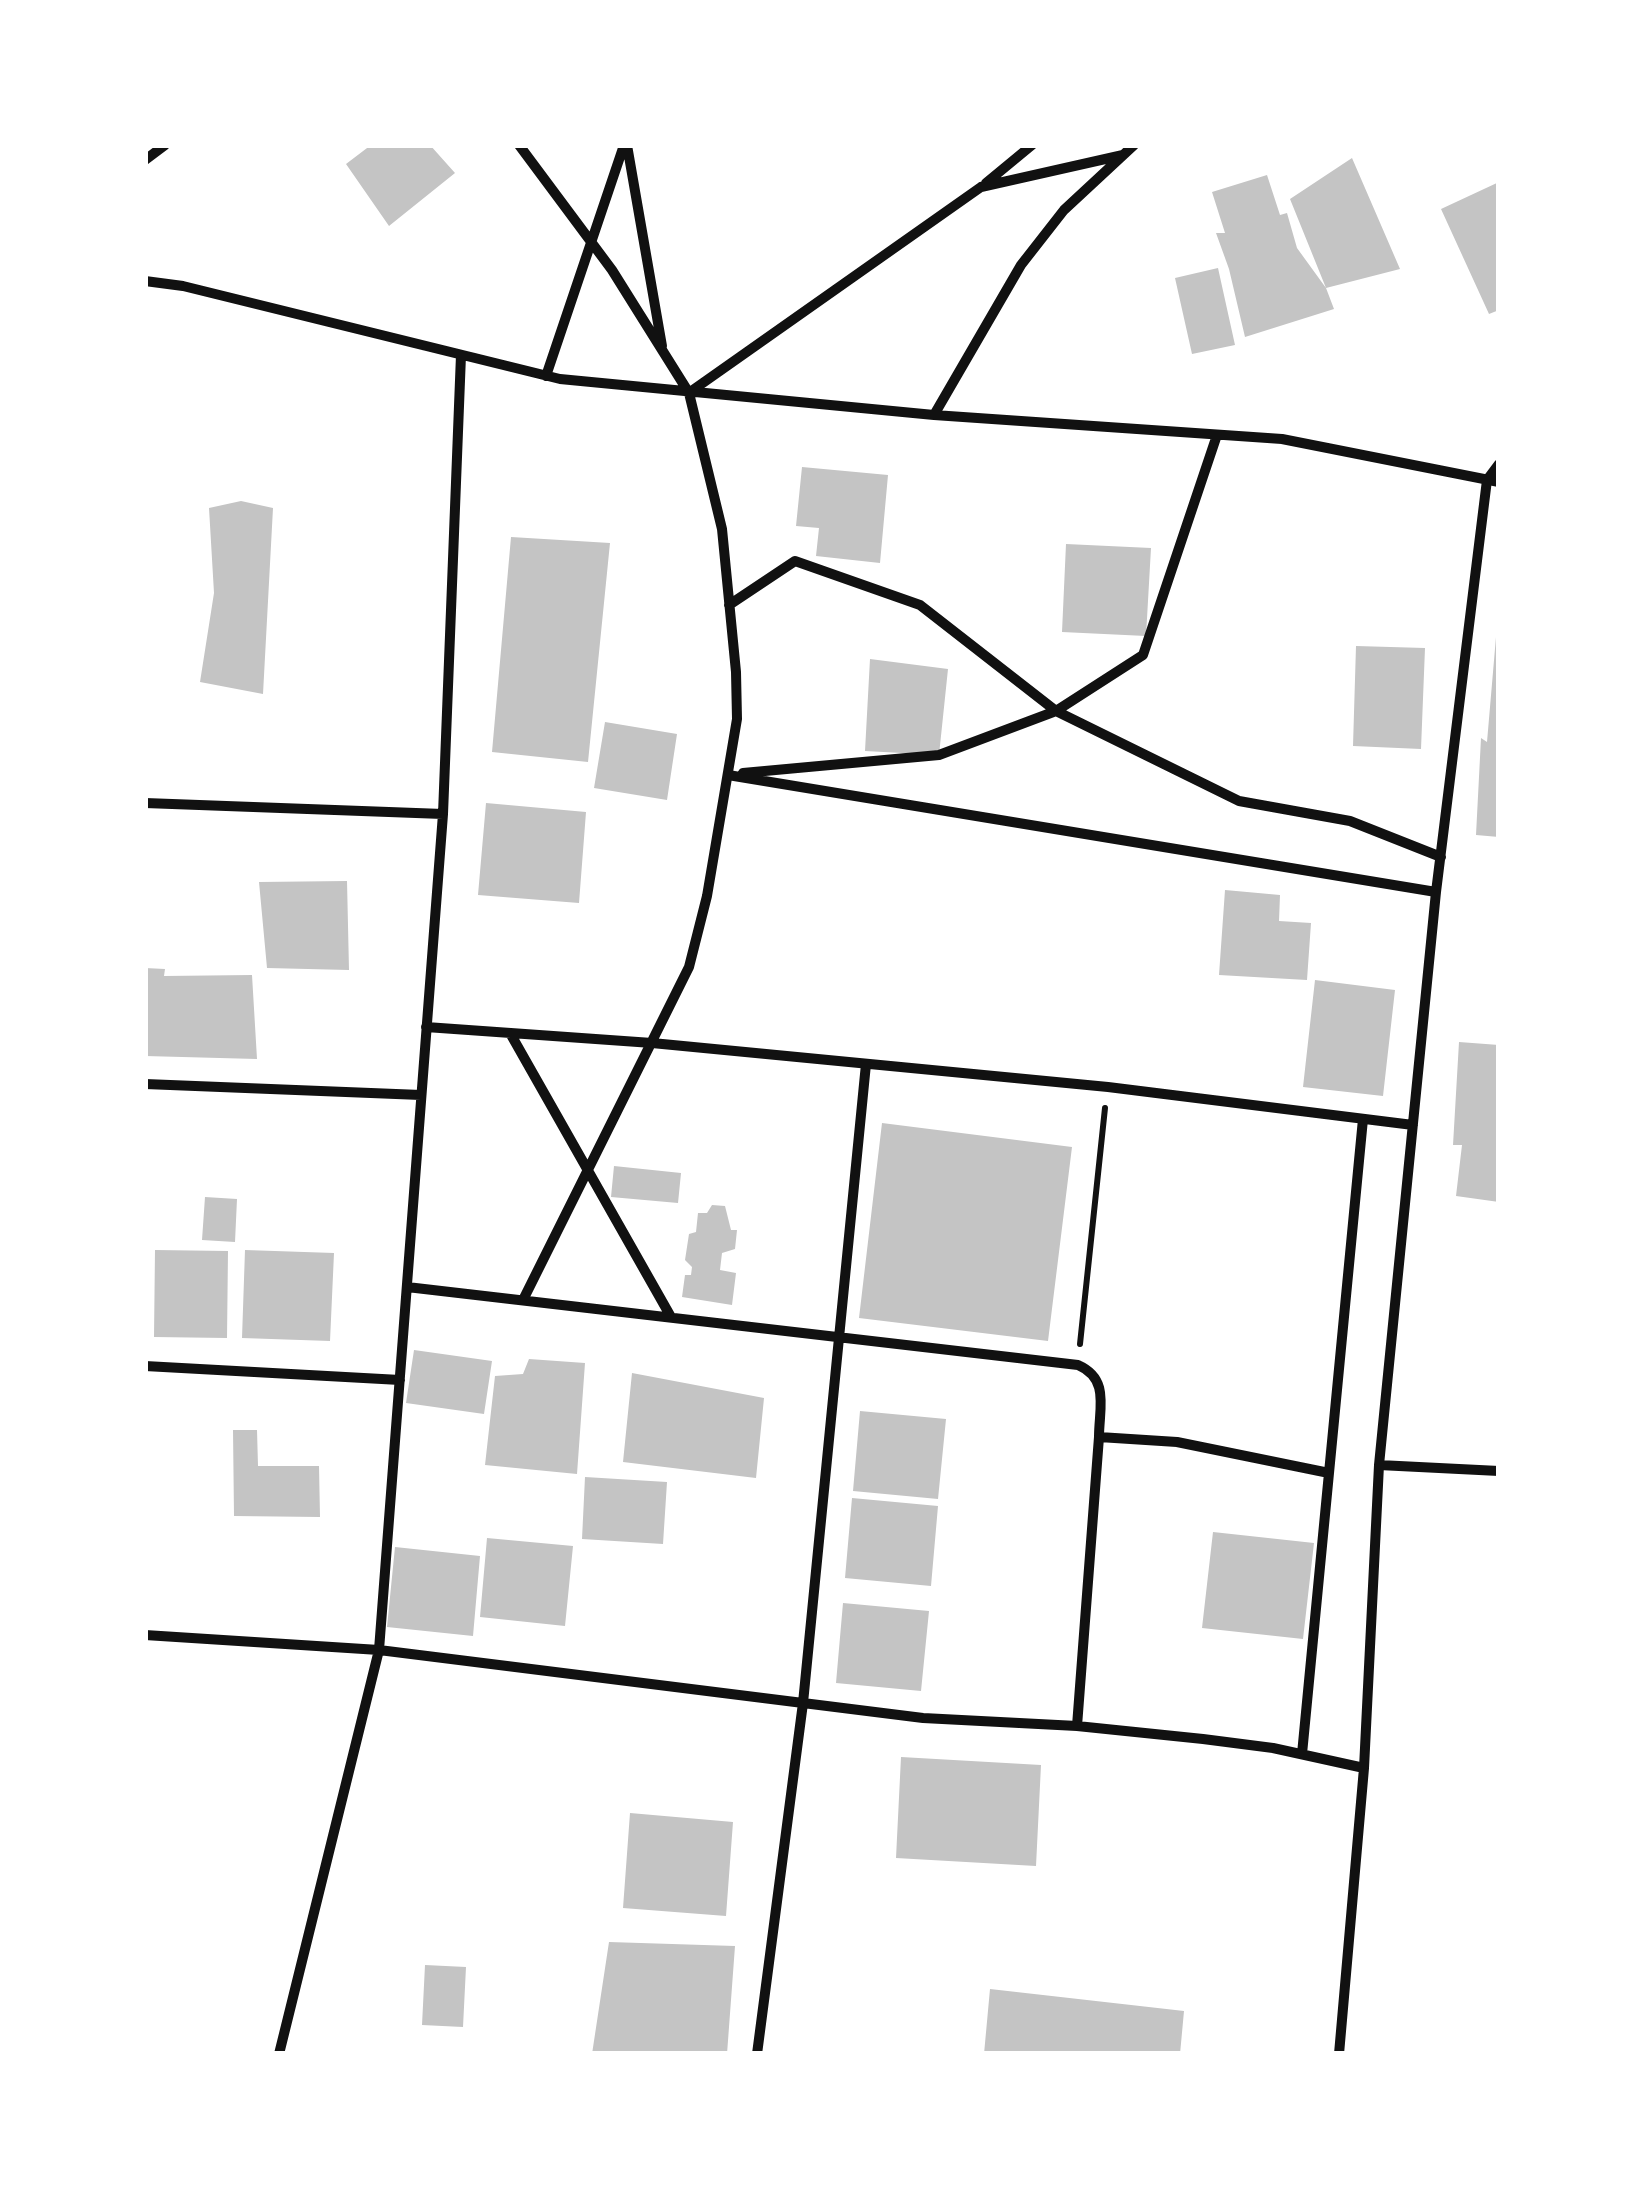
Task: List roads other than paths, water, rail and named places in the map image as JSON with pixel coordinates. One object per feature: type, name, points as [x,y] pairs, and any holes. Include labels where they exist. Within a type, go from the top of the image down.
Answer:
[{"type":"street","points":[[145,160],[165,145]]},
{"type":"street","points":[[519,145],[592,242],[689,392],[722,529],[737,719],[707,896],[689,966],[524,1300]]},
{"type":"street","points":[[546,376],[626,145]]},
{"type":"street","points":[[626,145],[663,352]]},
{"type":"street","points":[[689,392],[981,187],[1032,145]]},
{"type":"street","points":[[934,415],[1020,265],[1064,210],[1134,145]]},
{"type":"street","points":[[981,187],[1123,156]]},
{"type":"street","points":[[145,281],[183,286],[546,376],[934,415],[1282,440],[1493,481]]},
{"type":"street","points":[[280,2054],[379,1650],[443,814],[461,355]]},
{"type":"street","points":[[728,774],[939,755],[1056,711],[1143,654],[1217,435]]},
{"type":"street","points":[[1338,2054],[1364,1768],[1380,1465],[1436,892],[1493,481],[1499,464]]},
{"type":"street","points":[[729,605],[795,561],[920,604],[1056,711],[1240,801],[1350,821],[1440,857]]},
{"type":"street","points":[[728,774],[1436,892]]},
{"type":"street","points":[[145,803],[443,814]]},
{"type":"street","points":[[426,1027],[652,1044],[1108,1088],[1413,1125]]},
{"type":"street","points":[[510,1033],[671,1317]]},
{"type":"street","points":[[756,2054],[803,1702],[866,1064]]},
{"type":"street","points":[[145,1084],[421,1095]]},
{"type":"street","points":[[1302,1754],[1363,1119]]},
{"type":"street","points":[[407,1286],[1078,1365],[1092,1371],[1100,1383],[1099,1438],[1077,1726]]},
{"type":"street","points":[[145,1366],[400,1380]]},
{"type":"street","points":[[1099,1438],[1177,1442],[1329,1472]]},
{"type":"street","points":[[1380,1465],[1499,1471]]},
{"type":"street","points":[[145,1636],[379,1650],[922,1718],[1077,1726],[1204,1739],[1364,1768]]}]
